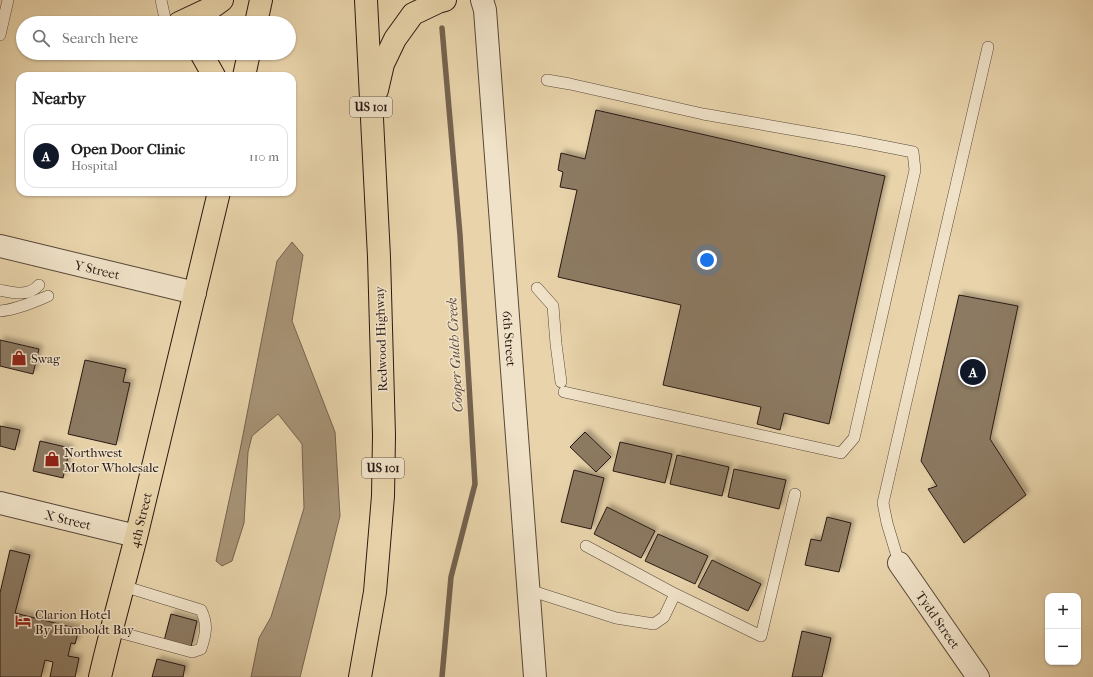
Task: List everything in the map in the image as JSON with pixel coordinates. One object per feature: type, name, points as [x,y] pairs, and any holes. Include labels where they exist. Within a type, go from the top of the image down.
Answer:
[{"type":"highway","points":[[194,16],[212,8],[222,0]]},
{"type":"highway","points":[[257,16],[260,0]]},
{"type":"highway","name":"Redwood Highway","points":[[360,677],[375,592],[383,496],[384,435],[379,257],[366,0]]},
{"type":"highway","points":[[376,213],[376,99],[383,64],[395,39],[413,14],[438,2],[446,0]]},
{"type":"highway","points":[[205,60],[212,72]]},
{"type":"highway","points":[[245,72],[247,60]]},
{"type":"highway","points":[[195,293],[218,196]]},
{"type":"highway","name":"4th Street","points":[[100,677],[195,293]]},
{"type":"street","name":"6th Street","points":[[482,0],[485,10],[535,677]]},
{"type":"street","name":"Y Street","points":[[0,246],[195,293]]},
{"type":"street","name":"X Street","points":[[0,503],[136,536]]},
{"type":"street","name":"Tydd Street","points":[[898,563],[978,677]]},
{"type":"lane","points":[[0,35],[8,0]]},
{"type":"lane","points":[[161,0],[164,16]]},
{"type":"lane","points":[[898,563],[883,504],[988,47]]},
{"type":"lane","points":[[537,288],[553,306],[556,344],[562,387],[841,453],[854,438],[915,170],[913,152],[703,114],[547,80]]},
{"type":"lane","points":[[0,290],[23,293],[35,289],[39,285]]},
{"type":"lane","points":[[0,311],[5,311],[48,296]]},
{"type":"lane","points":[[586,546],[675,594],[761,636],[795,494]]},
{"type":"lane","points":[[111,630],[192,652],[201,649],[205,638],[206,626],[201,610],[123,586]]},
{"type":"lane","points":[[529,590],[616,618],[654,624],[664,617],[675,594]]},
{"type":"shaded area","points":[[292,242],[303,255],[292,321],[335,432],[340,516],[300,677],[251,677],[259,638],[271,617],[304,508],[302,444],[278,414],[252,436],[248,452],[244,523],[232,561],[222,566],[216,561],[240,450],[277,261]]},
{"type":"building","points":[[596,110],[885,176],[829,424],[784,413],[780,430],[757,424],[761,407],[663,385],[681,305],[558,277],[577,190],[560,187],[563,172],[558,170],[561,153],[585,159]]},
{"type":"building","points":[[959,295],[1018,306],[990,439],[1026,495],[964,543],[928,489],[937,486],[921,461]]},
{"type":"building","name":"Swag","points":[[0,340],[39,349],[33,374],[0,366]]},
{"type":"building","points":[[85,360],[126,369],[123,382],[130,383],[116,445],[68,434]]},
{"type":"building","points":[[0,426],[20,430],[15,450],[0,446]]},
{"type":"building","points":[[585,432],[611,457],[596,472],[570,447]]},
{"type":"building","name":"Northwest Motor Wholesale","points":[[40,441],[70,448],[63,478],[33,471]]},
{"type":"building","points":[[620,442],[672,454],[665,483],[613,471]]},
{"type":"building","points":[[677,455],[729,467],[722,496],[670,484]]},
{"type":"building","points":[[734,469],[786,480],[779,509],[728,497]]},
{"type":"building","points":[[574,470],[604,478],[591,529],[561,522]]},
{"type":"building","points":[[607,507],[655,531],[641,558],[594,534]]},
{"type":"building","points":[[827,517],[851,523],[839,572],[805,565],[811,539],[821,541]]},
{"type":"building","points":[[658,534],[708,556],[695,584],[645,561]]},
{"type":"building","name":"Clarion Hotel By Humboldt Bay","points":[[10,550],[30,555],[15,613],[79,629],[75,644],[71,643],[68,656],[79,658],[75,677],[50,677],[53,662],[45,660],[41,677],[0,677],[0,593]]},
{"type":"building","points":[[712,560],[761,584],[748,611],[698,587]]},
{"type":"building","points":[[171,614],[197,621],[191,647],[164,641]]},
{"type":"building","points":[[802,631],[831,638],[822,677],[792,677]]},
{"type":"building","points":[[157,659],[185,666],[183,677],[152,677]]},
{"type":"waterway","name":"Cooper Gulch Creek","points":[[442,28],[460,235],[475,484],[451,577],[442,677]]},
{"type":"place","name":"Swag","points":[[19,358]]},
{"type":"place","name":"Open Door Clinic","points":[[973,372]]},
{"type":"place","name":"Northwest Motor Wholesale","points":[[52,459]]},
{"type":"place","name":"Clarion Hotel By Humboldt Bay","points":[[23,621]]}]
